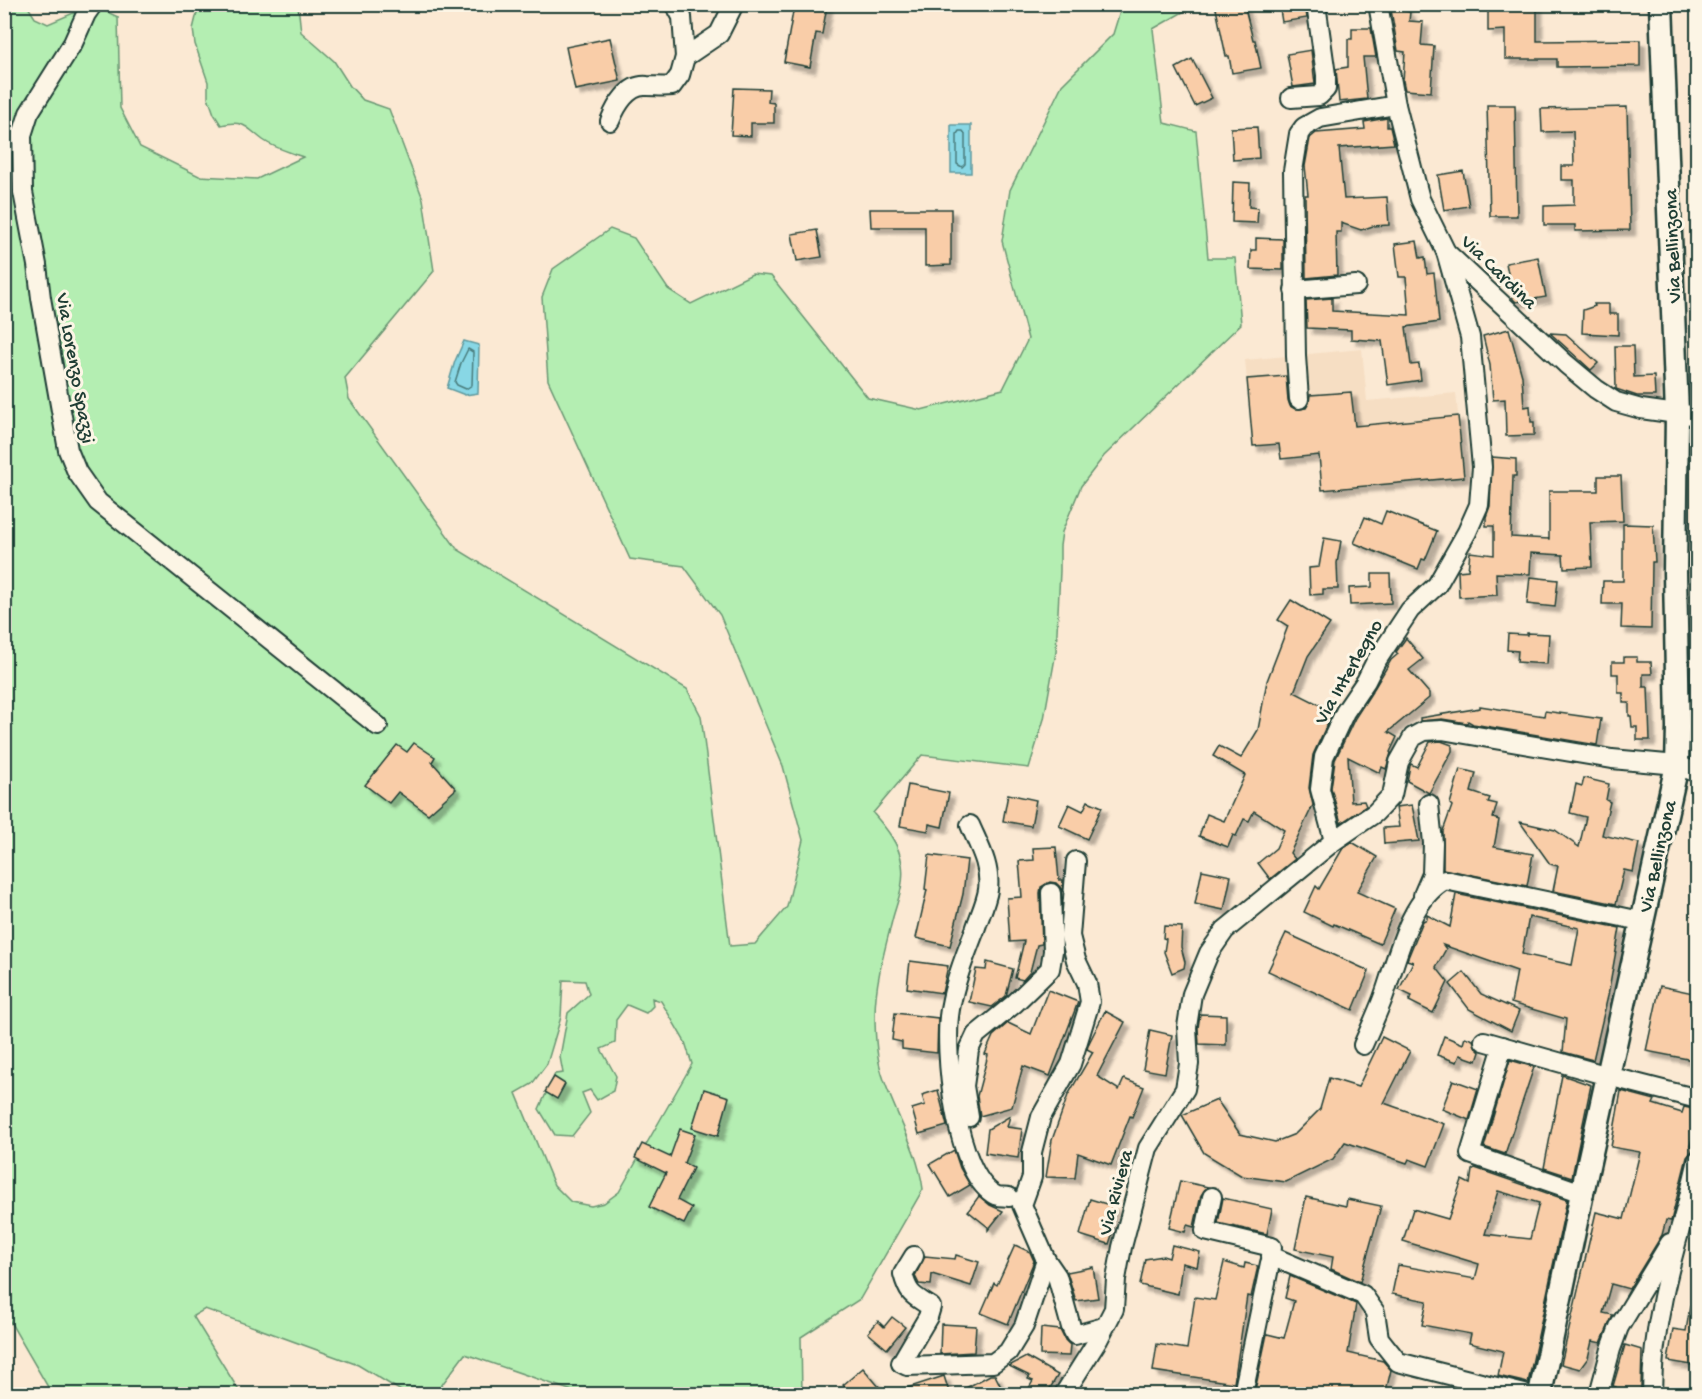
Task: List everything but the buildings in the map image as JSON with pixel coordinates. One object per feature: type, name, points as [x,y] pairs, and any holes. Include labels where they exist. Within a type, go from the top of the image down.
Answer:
[{"type":"main road","name":"Via Bellinzona","points":[[1540,1395],[1641,921],[1687,769],[1687,415],[1666,9]]},
{"type":"street","name":"Via Lorenzo Spazzi","points":[[93,4],[73,43],[29,113],[22,135],[23,192],[38,266],[41,298],[68,450],[76,472],[98,502],[378,726]]},
{"type":"street","points":[[610,121],[623,97],[635,88],[645,85],[656,88],[672,86],[680,75],[685,57],[682,17],[675,4]]},
{"type":"street","points":[[685,57],[719,34],[734,4]]},
{"type":"street","points":[[1291,98],[1319,96],[1326,89],[1316,4]]},
{"type":"street","points":[[1373,4],[1385,40]]},
{"type":"street","name":"Via Cardina","points":[[1378,4],[1396,105],[1420,199],[1446,252],[1558,357],[1596,389],[1616,402],[1641,409],[1687,415]]},
{"type":"street","points":[[1299,399],[1294,290],[1293,171],[1299,134],[1304,127],[1320,118],[1396,105]]},
{"type":"street","name":"Via Interlegno","points":[[1334,841],[1320,789],[1324,757],[1345,712],[1375,663],[1410,610],[1437,585],[1467,532],[1479,505],[1482,467],[1470,337],[1446,252]]},
{"type":"street","points":[[1294,290],[1356,285]]},
{"type":"street","points":[[1334,841],[1375,813],[1392,795],[1399,762],[1407,744],[1413,737],[1424,731],[1454,731],[1612,759],[1687,769]]},
{"type":"street","points":[[1363,1045],[1432,874],[1433,843],[1429,804]]},
{"type":"street","points":[[970,825],[986,860],[988,892],[957,979],[950,1011],[947,1054],[952,1091],[969,1160],[982,1182],[996,1195],[1016,1201]]},
{"type":"street","name":"Via Riviera","points":[[1064,1395],[1114,1309],[1116,1279],[1122,1247],[1148,1148],[1185,1089],[1189,1064],[1187,1027],[1192,994],[1209,953],[1225,930],[1334,841]]},
{"type":"street","points":[[1016,1201],[1032,1177],[1032,1152],[1041,1117],[1071,1064],[1090,1002],[1087,983],[1076,960],[1071,936],[1076,861]]},
{"type":"street","points":[[1420,902],[1445,880],[1641,921]]},
{"type":"street","points":[[1051,893],[1053,951],[1050,969],[1014,1004],[976,1035],[969,1050],[964,1086],[971,1131],[978,1156],[988,1176],[1016,1201],[1046,1260],[1057,1276],[1071,1327],[1076,1335],[1104,1327]]},
{"type":"street","points":[[1484,1041],[1698,1100]]},
{"type":"street","points":[[1503,1046],[1470,1154],[1582,1192]]},
{"type":"street","points":[[1652,1395],[1652,1366],[1660,1312],[1689,1226],[1698,1160]]},
{"type":"street","points":[[1212,1197],[1205,1231],[1272,1247],[1271,1256],[1363,1295],[1375,1312],[1379,1338],[1398,1362],[1524,1395]]},
{"type":"street","points":[[1599,1395],[1619,1327],[1689,1226]]},
{"type":"street","points":[[914,1256],[903,1274],[906,1284],[910,1293],[931,1307],[928,1317],[901,1363],[907,1366],[993,1363],[1008,1352],[1024,1326],[1046,1260]]},
{"type":"street","points":[[1243,1395],[1270,1263]]},
{"type":"shaded area","points":[[1362,349],[1367,401],[1456,393],[1464,477],[1322,490],[1319,455],[1281,459],[1279,444],[1253,446],[1245,360]]},
{"type":"green space","points":[[4,5],[27,5],[35,18],[48,24],[92,5],[118,17],[120,108],[140,147],[199,176],[257,179],[303,157],[272,145],[240,124],[221,125],[208,97],[208,82],[195,44],[193,29],[199,5],[298,5],[301,32],[334,61],[350,86],[363,100],[389,109],[423,199],[434,271],[345,378],[349,399],[457,549],[687,689],[701,716],[730,946],[755,944],[787,907],[803,840],[783,766],[720,615],[684,566],[630,559],[548,380],[542,297],[553,269],[610,229],[634,238],[668,289],[691,304],[752,274],[771,276],[868,398],[921,410],[1003,389],[1028,339],[1002,241],[1010,190],[1062,85],[1113,34],[1122,5],[1190,5],[1190,8],[1153,29],[1164,123],[1196,131],[1208,258],[1235,258],[1241,324],[1104,456],[1081,486],[1062,532],[1056,652],[1044,719],[1029,768],[922,755],[873,813],[895,843],[903,871],[875,1003],[877,1052],[887,1088],[911,1145],[923,1189],[860,1299],[801,1337],[802,1394],[581,1394],[465,1354],[435,1394],[406,1394],[358,1365],[205,1309],[193,1316],[241,1394],[52,1394],[9,1320],[4,1304]],"holes":[[[563,980],[585,981],[589,994],[568,1013],[560,1057],[563,1073],[555,1074],[539,1109],[555,1135],[572,1136],[590,1113],[582,1093],[590,1090],[597,1100],[613,1091],[616,1076],[601,1049],[615,1043],[616,1020],[627,1005],[646,1013],[653,1006],[652,998],[661,1001],[685,1042],[692,1064],[619,1192],[604,1203],[591,1206],[571,1202],[554,1185],[516,1093],[532,1084],[547,1064],[561,1017]]]},
{"type":"water","points":[[951,125],[971,125],[971,173],[951,173]]},
{"type":"water","points":[[464,341],[479,345],[478,393],[465,395],[447,388]]}]
